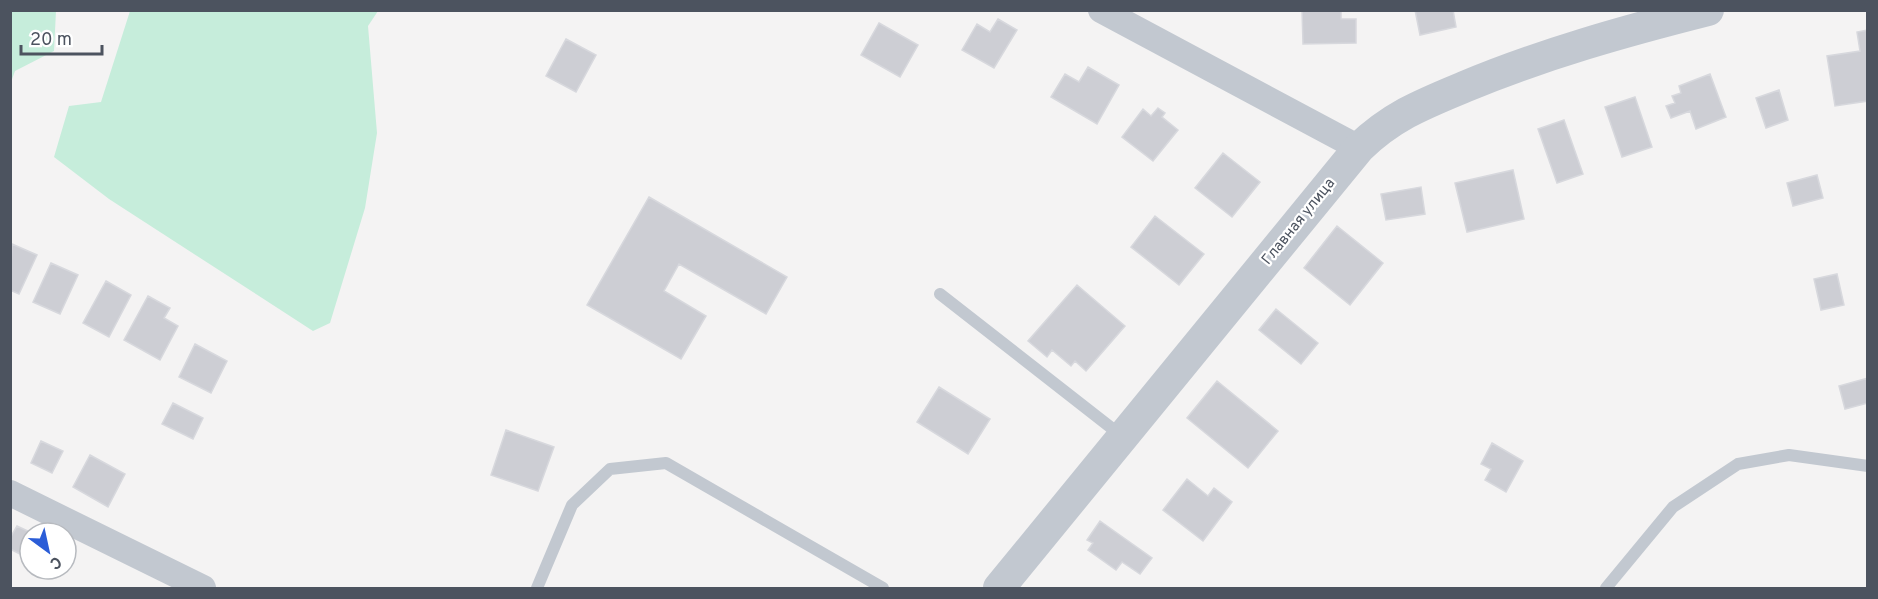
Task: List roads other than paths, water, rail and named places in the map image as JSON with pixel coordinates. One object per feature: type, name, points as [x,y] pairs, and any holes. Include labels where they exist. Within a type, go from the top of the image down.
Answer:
[{"type":"street","points":[[1101,10],[1359,148]]},
{"type":"street","name":"Главная улица","points":[[999,588],[1359,148],[1380,127],[1402,113],[1501,71],[1615,34],[1708,10]]},
{"type":"street","points":[[10,493],[203,588]]},
{"type":"lane","points":[[940,294],[1124,437]]},
{"type":"lane","points":[[1606,588],[1673,507],[1738,464],[1789,456],[1868,466]]},
{"type":"lane","points":[[537,588],[572,505],[610,469],[666,463],[883,588]]}]
